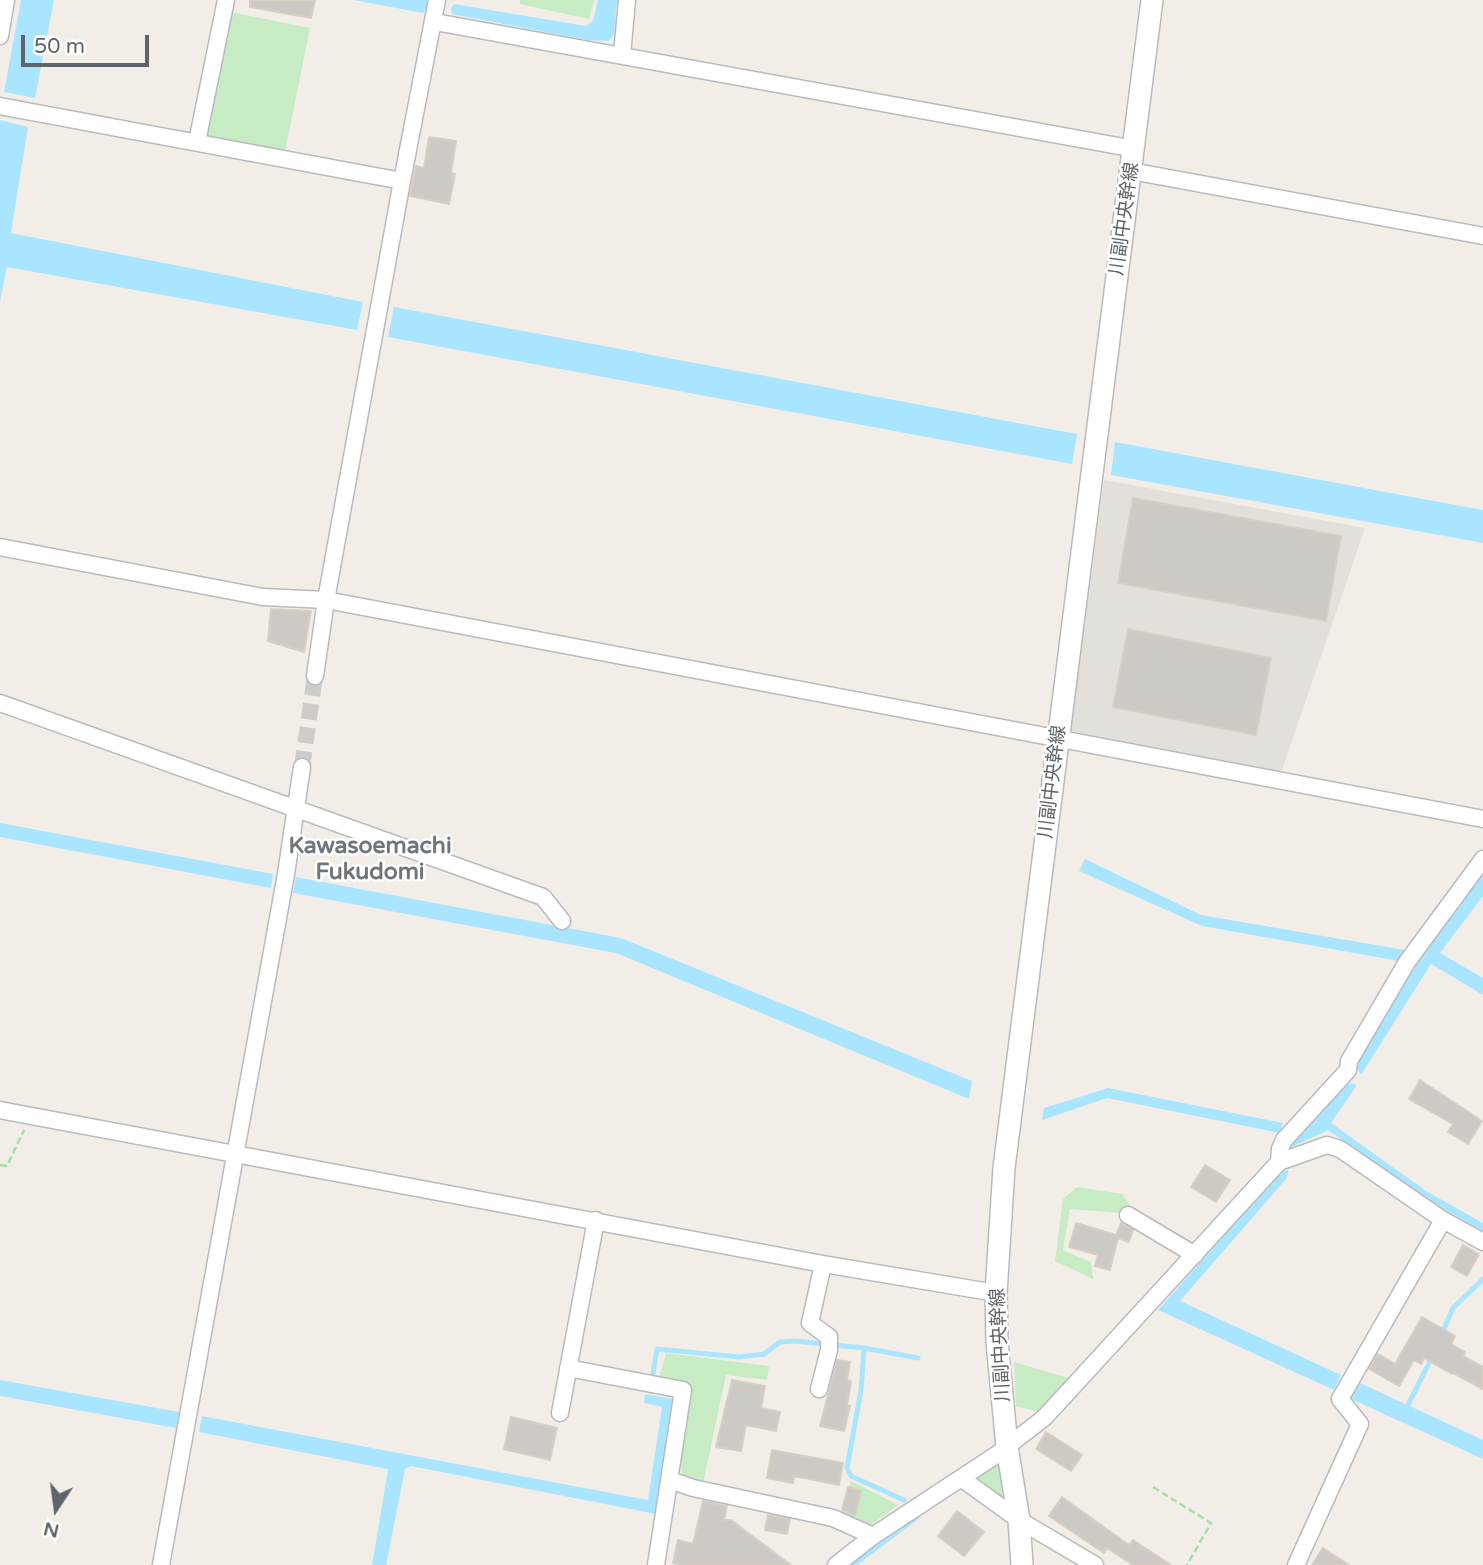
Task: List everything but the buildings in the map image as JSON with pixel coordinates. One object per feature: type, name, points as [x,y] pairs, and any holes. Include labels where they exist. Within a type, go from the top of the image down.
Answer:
[{"type":"street","points":[[0,36],[6,0]]},
{"type":"street","points":[[197,142],[226,0]]},
{"type":"street","points":[[315,676],[326,600],[437,0]]},
{"type":"street","points":[[622,55],[627,0]]},
{"type":"street","name":"川副中央幹線","points":[[1022,1565],[997,1342],[996,1293],[1004,1168],[1152,0]]},
{"type":"street","points":[[435,22],[1135,149]]},
{"type":"street","points":[[0,106],[402,181]]},
{"type":"street","points":[[1131,171],[1483,236]]},
{"type":"street","points":[[0,547],[263,597],[326,600],[1483,819]]},
{"type":"street","points":[[0,703],[543,897],[562,921]]},
{"type":"street","points":[[161,1565],[286,874],[302,767]]},
{"type":"street","points":[[1279,1162],[1284,1140],[1348,1070],[1349,1061],[1407,962],[1483,859]]},
{"type":"street","points":[[0,1110],[823,1264],[996,1293]]},
{"type":"street","points":[[836,1565],[873,1536],[1007,1447],[1044,1418],[1279,1162],[1327,1146],[1340,1149],[1443,1220],[1483,1242]]},
{"type":"street","points":[[1128,1215],[1195,1255]]},
{"type":"street","points":[[560,1413],[596,1220]]},
{"type":"street","points":[[1296,1565],[1360,1424],[1340,1399],[1443,1220]]},
{"type":"street","points":[[818,1389],[829,1344],[810,1323],[823,1264]]},
{"type":"street","points":[[568,1368],[682,1390],[656,1565]]},
{"type":"street","points":[[961,1478],[1019,1520],[1095,1565]]},
{"type":"street","points":[[670,1480],[693,1488],[833,1518],[873,1536]]},
{"type":"path","points":[[0,1165],[7,1166],[19,1137],[34,1116]]},
{"type":"path","points":[[1153,1487],[1211,1523],[1186,1565]]},
{"type":"shaded area","points":[[1104,480],[1365,528],[1281,773],[1070,734]]},
{"type":"green space","points":[[520,0],[594,0],[589,19],[520,4]]},
{"type":"green space","points":[[231,12],[310,28],[285,151],[205,135]]},
{"type":"green space","points":[[1077,1187],[1122,1194],[1136,1214],[1070,1209],[1063,1250],[1091,1262],[1093,1279],[1055,1261],[1063,1199]]},
{"type":"green space","points":[[666,1353],[769,1366],[767,1380],[726,1375],[703,1484],[683,1479],[678,1448],[690,1386],[659,1379]]},
{"type":"green space","points":[[1014,1362],[1068,1378],[1038,1412],[1016,1406]]},
{"type":"green space","points":[[998,1461],[1003,1500],[975,1481],[975,1475]]},
{"type":"green space","points":[[851,1481],[898,1505],[871,1525],[842,1515]]},
{"type":"water","points":[[21,0],[54,0],[35,98],[4,92]]},
{"type":"water","points":[[354,0],[427,0],[428,5],[423,13]]},
{"type":"water","points":[[598,0],[617,0],[614,34],[609,41],[588,40],[452,14],[451,9],[454,4],[586,26],[593,21]]},
{"type":"water","points":[[0,120],[28,127],[11,233],[363,302],[357,330],[7,267],[0,301]]},
{"type":"water","points":[[394,307],[1077,434],[1072,464],[388,337]]},
{"type":"water","points":[[1115,442],[1483,510],[1483,543],[1111,475]]},
{"type":"water","points":[[0,823],[273,874],[271,888],[0,837]]},
{"type":"water","points":[[1085,859],[1201,915],[1405,950],[1399,961],[1202,926],[1079,871]]},
{"type":"water","points":[[1483,874],[1483,896],[1440,953],[1483,978],[1483,995],[1431,964],[1361,1075],[1355,1065],[1421,957]]},
{"type":"water","points":[[296,877],[621,938],[972,1081],[969,1099],[616,953],[293,893]]},
{"type":"water","points":[[1347,1082],[1357,1085],[1331,1123],[1426,1191],[1483,1223],[1483,1232],[1420,1195],[1328,1130],[1290,1148],[1288,1145]]},
{"type":"water","points":[[1108,1088],[1283,1123],[1280,1133],[1107,1098],[1042,1120],[1044,1108]]},
{"type":"water","points":[[1289,1170],[1286,1179],[1180,1301],[1341,1375],[1334,1390],[1158,1310],[1281,1171]]},
{"type":"water","points":[[0,1380],[179,1412],[176,1428],[0,1396]]},
{"type":"water","points":[[1360,1383],[1483,1440],[1483,1459],[1351,1399]]},
{"type":"water","points":[[645,1394],[672,1399],[656,1514],[411,1466],[405,1469],[386,1565],[372,1565],[388,1469],[199,1432],[202,1416],[648,1500],[662,1407],[644,1403]]},
{"type":"waterway","points":[[1441,1336],[1453,1308],[1483,1279]]},
{"type":"waterway","points":[[653,1374],[657,1349],[739,1357],[764,1354],[780,1342],[795,1341],[864,1348],[918,1358]]},
{"type":"waterway","points":[[864,1348],[861,1390],[847,1468],[851,1476],[904,1500]]},
{"type":"waterway","points":[[1408,1405],[1433,1355]]},
{"type":"waterway","points":[[853,1565],[917,1517]]},
{"type":"tunnel","points":[[302,767],[315,676]]},
{"type":"district","name":"Kawasoemachi Fukudomi","points":[[370,860]]}]
